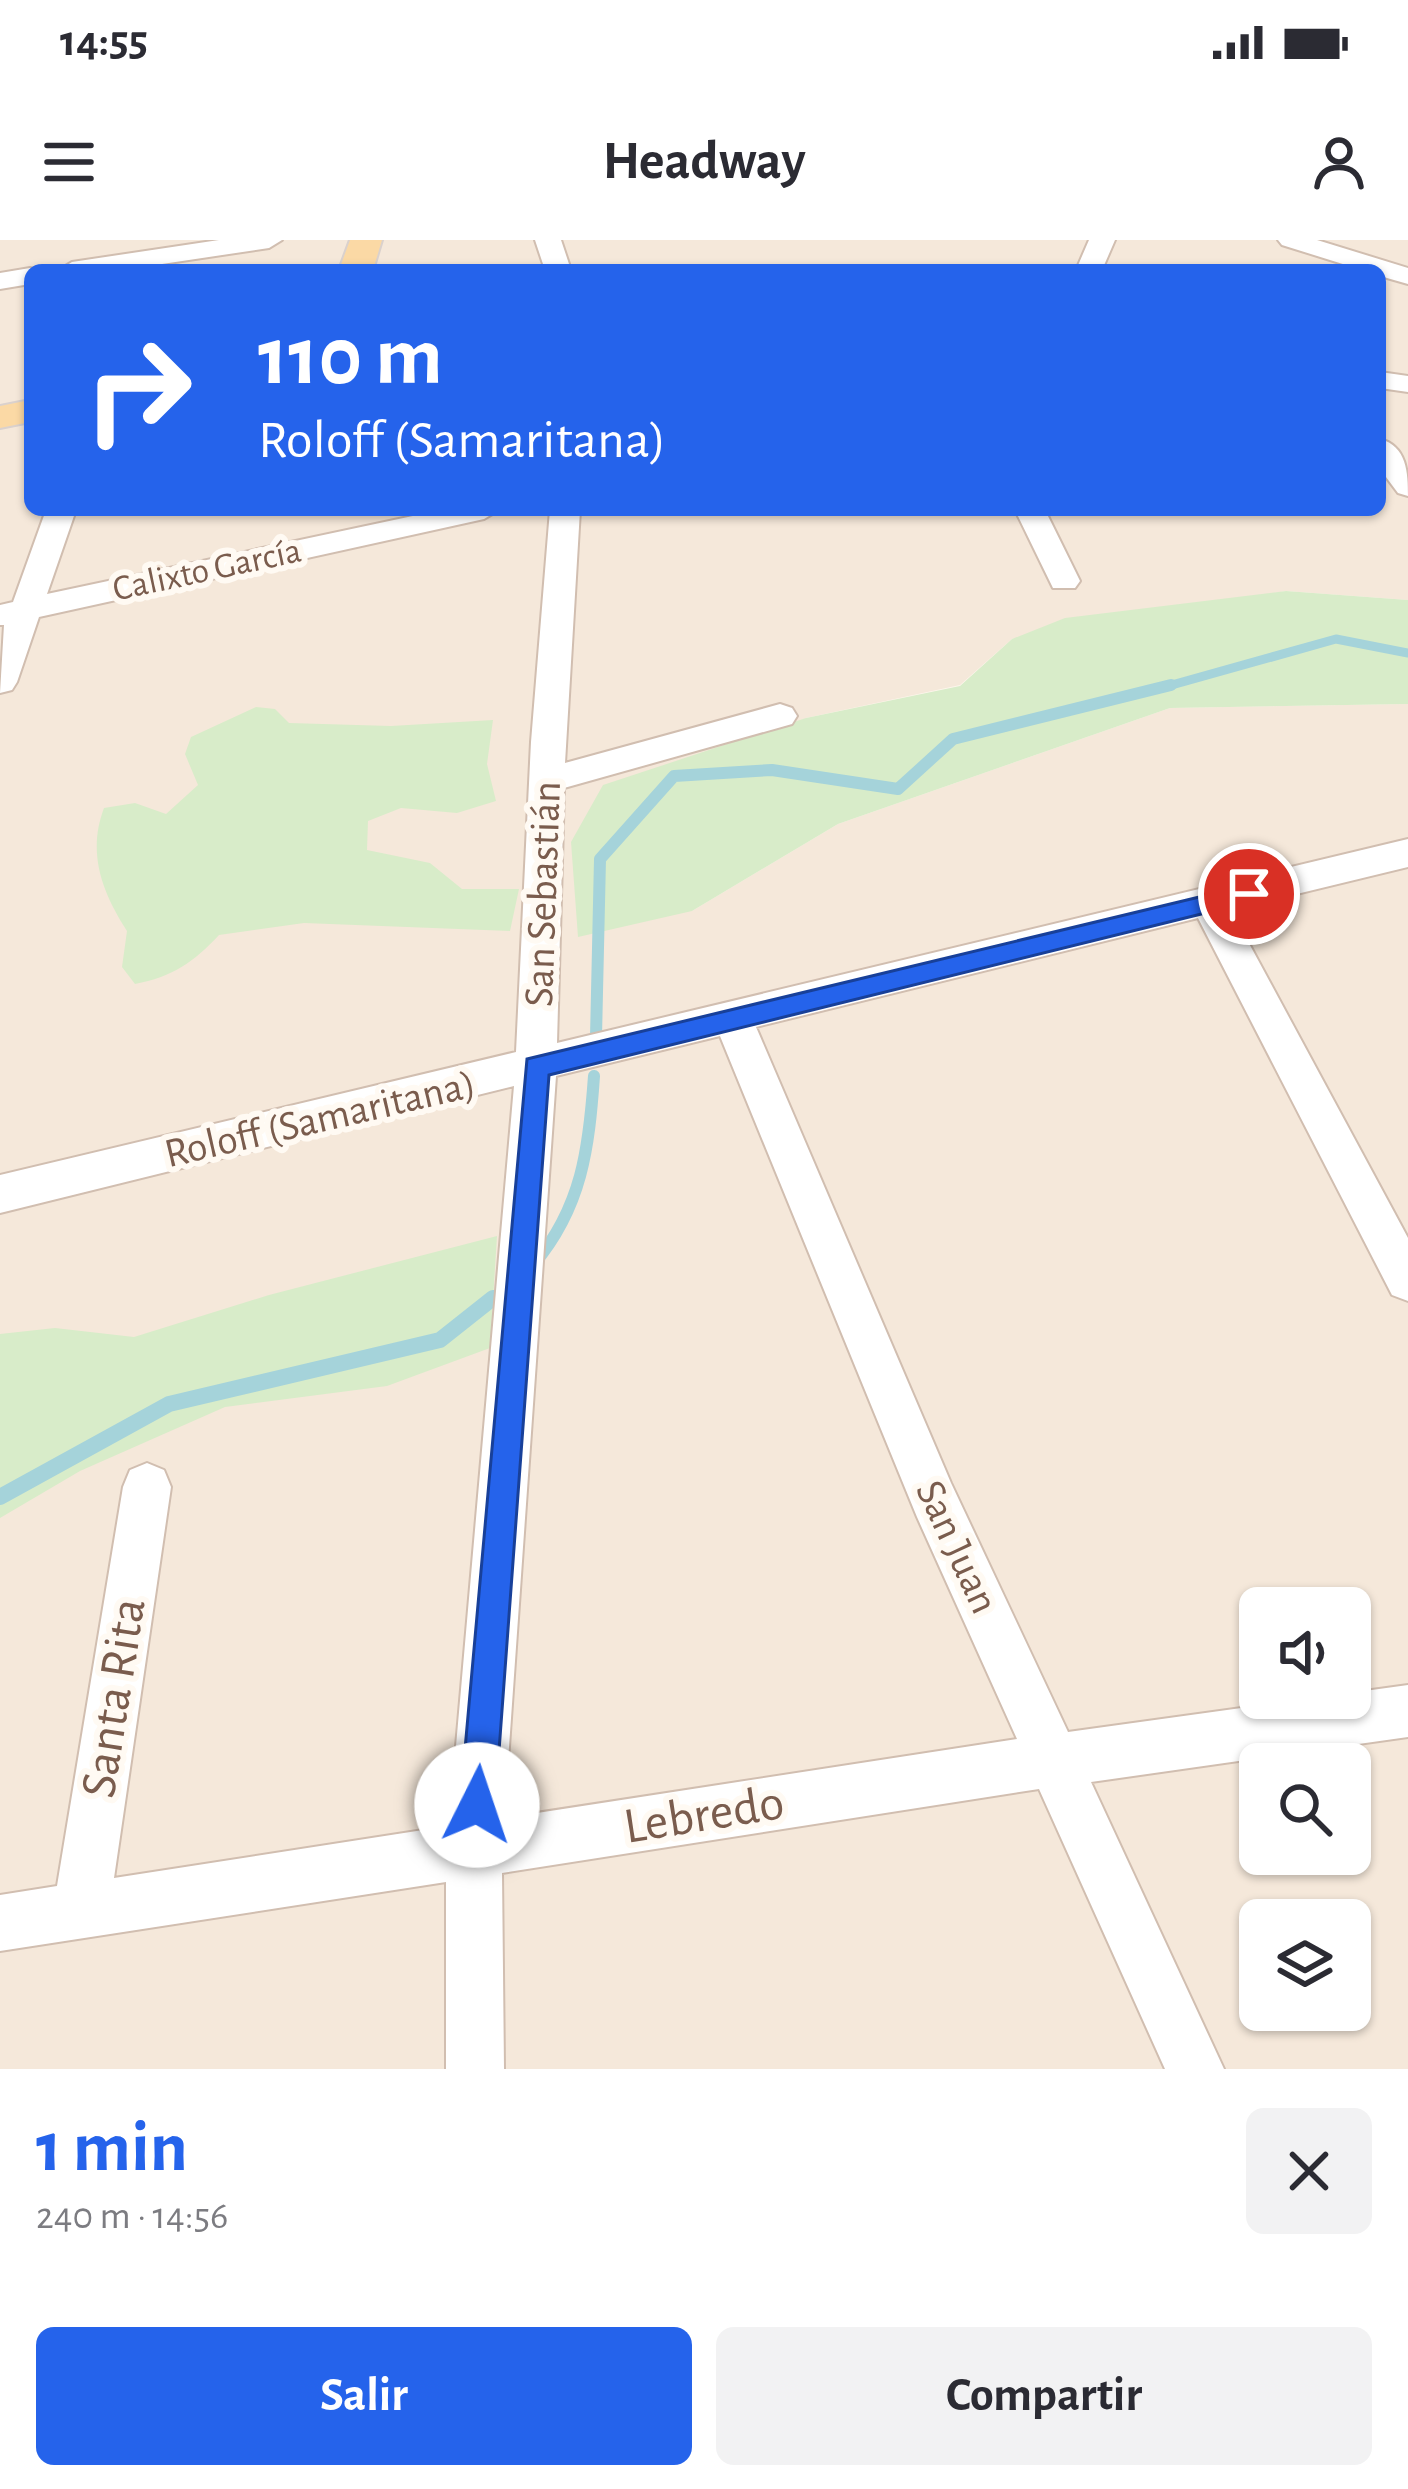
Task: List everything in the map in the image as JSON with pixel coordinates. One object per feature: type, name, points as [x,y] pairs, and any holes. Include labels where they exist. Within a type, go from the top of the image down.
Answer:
[{"type":"street","points":[[153,264],[269,240]]},
{"type":"street","points":[[1291,240],[1340,263]]},
{"type":"street","points":[[1372,240],[1395,272]]},
{"type":"street","points":[[0,682],[14,612],[58,516]]},
{"type":"street","name":"Calixto García","points":[[14,612],[456,516]]},
{"type":"street","name":"San Sebastián","points":[[475,2069],[474,1852],[536,1067],[547,780],[565,516]]},
{"type":"street","points":[[1033,516],[1064,581]]},
{"type":"street","points":[[547,780],[780,716]]},
{"type":"street","name":"Roloff (Samaritana)","points":[[0,1195],[1408,853]]},
{"type":"street","points":[[1210,904],[1396,1232],[1408,1281]]},
{"type":"street","name":"San Juan","points":[[733,1020],[934,1499],[1195,2069]]},
{"type":"street","name":"Santa Rita","points":[[81,1909],[147,1487]]},
{"type":"street","name":"Lebredo","points":[[0,1923],[1056,1760],[1408,1712]]},
{"type":"shaded area","points":[[0,240],[1408,240],[1408,600],[1286,591],[1012,639],[960,685],[806,718],[692,911],[838,824],[1170,708],[1408,704],[1408,2069],[0,2069]]},
{"type":"green space","points":[[1286,591],[1408,600],[1408,704],[1170,708],[838,824],[692,911],[578,937],[571,842],[603,785],[806,718],[960,686],[1012,639],[1065,618]]},
{"type":"green space","points":[[256,707],[275,709],[289,723],[391,726],[493,720],[487,764],[496,801],[457,813],[401,808],[368,821],[367,850],[430,863],[462,889],[519,889],[510,931],[304,923],[219,935],[182,967],[135,984],[122,967],[127,931],[110,902],[97,856],[104,808],[135,803],[166,814],[198,785],[185,754],[191,737]]},
{"type":"green space","points":[[497,1236],[490,1348],[387,1386],[225,1407],[80,1471],[0,1518],[0,1334],[55,1328],[134,1337],[269,1295]]},
{"type":"waterway","points":[[1161,688],[1336,639],[1408,653]]},
{"type":"waterway","points":[[596,1037],[600,859],[674,776],[772,770],[898,789],[953,739],[1171,685]]},
{"type":"waterway","points":[[534,1264],[573,1198],[589,1128],[594,1076]]},
{"type":"waterway","points":[[0,1497],[169,1404],[440,1340],[493,1298]]},
{"type":"route","points":[[477,1805],[536,1067],[1249,894]]}]
